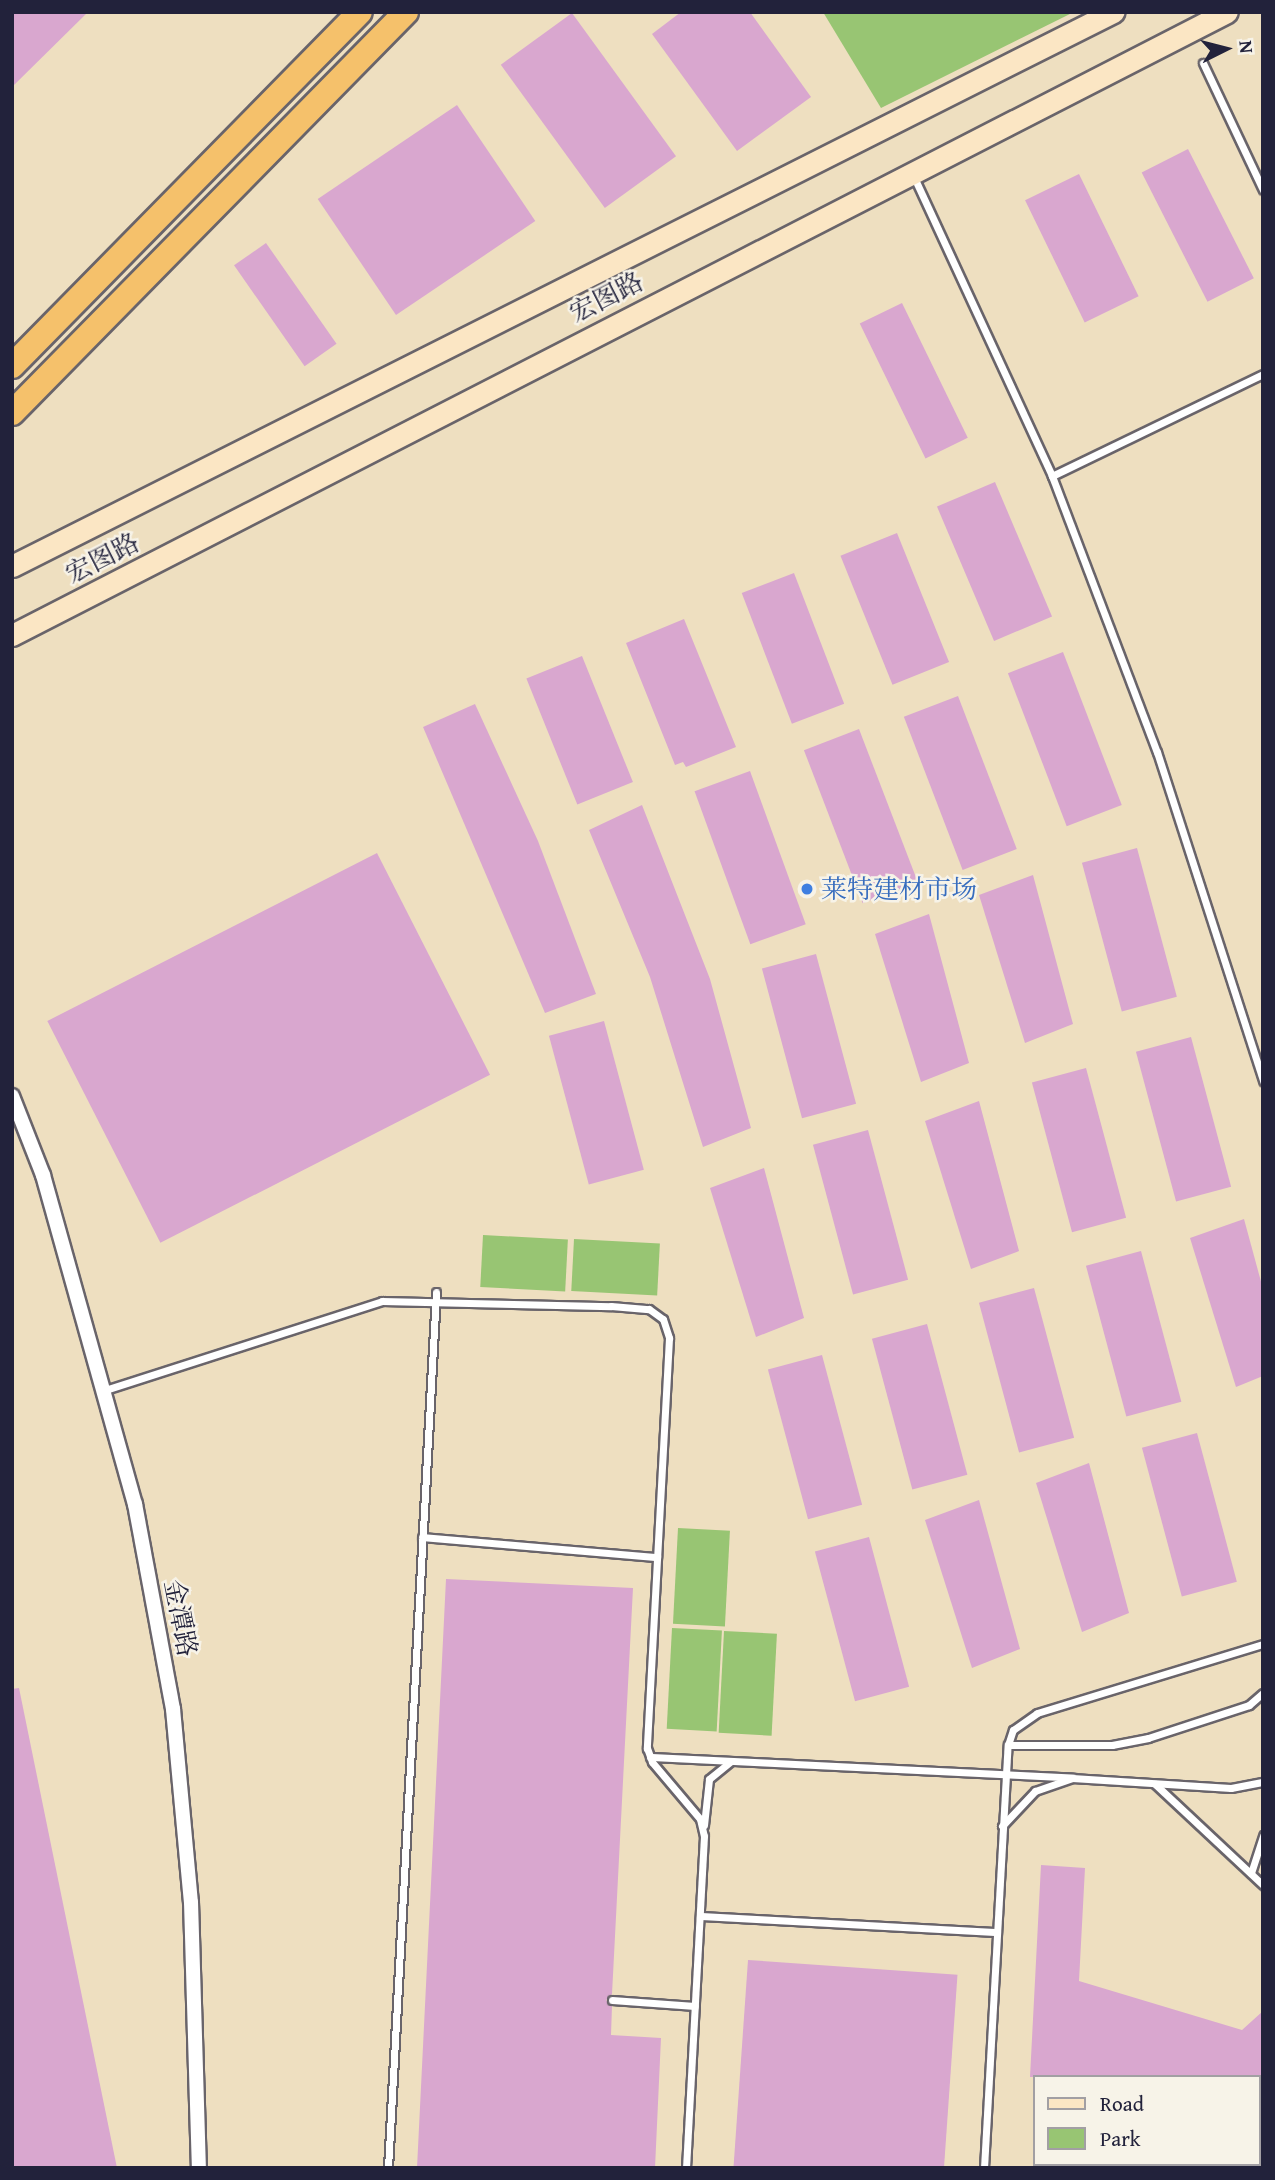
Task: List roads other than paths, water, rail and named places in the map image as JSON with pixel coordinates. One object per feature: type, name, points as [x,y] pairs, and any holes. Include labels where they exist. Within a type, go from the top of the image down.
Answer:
[{"type":"highway","points":[[12,366],[360,12]]},
{"type":"highway","points":[[12,413],[406,12]]},
{"type":"main road","name":"宏图路","points":[[12,566],[1113,12]]},
{"type":"main road","name":"宏图路","points":[[12,635],[911,171],[1227,12]]},
{"type":"street","name":"金潭路","points":[[12,1096],[43,1175],[135,1504],[173,1709],[191,1902],[199,2168]]},
{"type":"lane","points":[[1203,64],[1263,190]]},
{"type":"lane","points":[[911,171],[1052,476],[1157,752],[1263,1081]]},
{"type":"lane","points":[[1052,476],[1263,374]]},
{"type":"lane","points":[[388,2168],[436,1292]]},
{"type":"lane","points":[[105,1390],[356,1306],[382,1301],[611,1306],[649,1310],[663,1319],[669,1338],[647,1748],[650,1757],[700,1819],[704,1836]]},
{"type":"lane","points":[[422,1537],[657,1557]]},
{"type":"lane","points":[[984,2168],[1001,1827],[1008,1745],[1013,1730],[1037,1713],[1263,1644]]},
{"type":"lane","points":[[1008,1745],[1112,1745],[1148,1738],[1249,1705],[1263,1693]]},
{"type":"lane","points":[[650,1757],[1231,1788],[1263,1782]]},
{"type":"lane","points":[[686,2168],[709,1779],[732,1761]]},
{"type":"lane","points":[[1001,1827],[1035,1791],[1072,1778]]},
{"type":"lane","points":[[1154,1784],[1263,1885]]},
{"type":"lane","points":[[1251,1873],[1263,1835]]},
{"type":"lane","points":[[700,1916],[996,1932]]},
{"type":"lane","points":[[612,2000],[695,2006]]},
{"type":"place","name":"莱特建材市场","points":[[807,889]]}]
